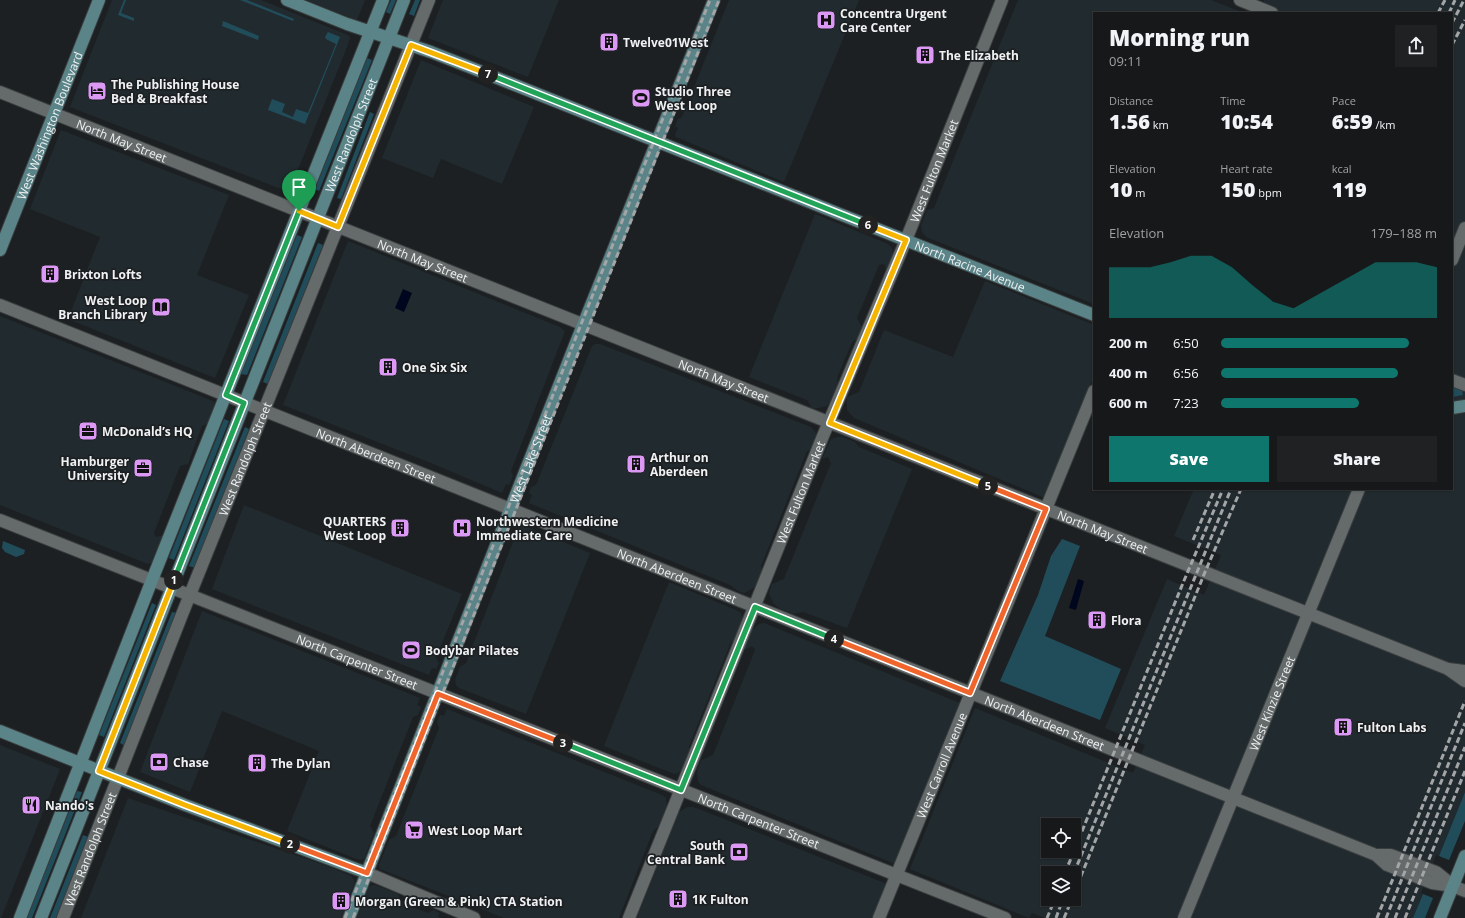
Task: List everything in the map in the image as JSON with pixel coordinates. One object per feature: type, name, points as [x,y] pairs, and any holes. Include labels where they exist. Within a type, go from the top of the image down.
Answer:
[{"type":"street","name":"West Washington Boulevard","points":[[0,250],[99,0]]},
{"type":"street","name":"North Racine Avenue","points":[[287,0],[370,32],[411,45],[477,70],[1093,315]]},
{"type":"street","name":"West Randolph Street","points":[[20,918],[152,580],[383,0]]},
{"type":"street","name":"West Randolph Street","points":[[41,918],[404,0]]},
{"type":"street","name":"West Randolph Street","points":[[62,918],[429,0]]},
{"type":"street","name":"West Lake Street","points":[[349,918],[714,0]]},
{"type":"street","name":"West Fulton Market","points":[[629,918],[906,240],[1002,0]]},
{"type":"street","points":[[1240,0],[1251,6],[1269,12]]},
{"type":"street","name":"North May Street","points":[[0,92],[1448,669],[1465,671]]},
{"type":"street","points":[[1453,258],[1465,228]]},
{"type":"street","name":"North Aberdeen Street","points":[[0,305],[1376,855],[1391,855],[1436,872],[1453,886],[1465,891]]},
{"type":"street","points":[[1453,380],[1465,385]]},
{"type":"street","name":"West Carroll Avenue","points":[[879,918],[1093,393]]},
{"type":"street","points":[[1453,408],[1465,406]]},
{"type":"street","name":"West Kinzie Street","points":[[1184,918],[1359,490]]},
{"type":"street","name":"North Carpenter Street","points":[[0,520],[1005,918]]},
{"type":"street","name":"North May Street","points":[[1448,669],[1465,682]]},
{"type":"street","points":[[0,732],[185,805],[367,873],[474,918]]},
{"type":"street","points":[[1440,918],[1465,856]]},
{"type":"shaded area","points":[[112,0],[261,0],[348,35],[350,38],[345,52],[289,192],[70,107]]},
{"type":"shaded area","points":[[124,0],[126,0],[121,13],[134,18],[134,21],[118,15]]},
{"type":"shaded area","points":[[240,0],[247,0],[294,19],[293,21]]},
{"type":"shaded area","points":[[306,0],[365,0],[357,20]]},
{"type":"shaded area","points":[[391,0],[396,0],[390,14],[386,12]]},
{"type":"shaded area","points":[[415,0],[420,0],[414,16],[409,14]]},
{"type":"shaded area","points":[[443,0],[559,0],[528,77],[428,38]]},
{"type":"shaded area","points":[[729,0],[859,0],[784,182],[676,137],[675,134],[678,128],[675,126],[678,119],[682,117]]},
{"type":"shaded area","points":[[1018,0],[1211,0],[1241,12],[1093,12],[1093,304],[926,237],[922,232],[921,225],[927,210],[934,208]]},
{"type":"shaded area","points":[[1264,0],[1465,0],[1465,792],[1439,856],[1436,855],[1413,918],[1045,918],[1032,913],[1029,918],[910,869],[975,708],[1133,773],[1145,745],[1105,728],[1167,579],[1204,595],[1221,555],[1174,536],[1194,490],[1453,490],[1453,12],[1259,12]]},
{"type":"shaded area","points":[[223,21],[259,36],[258,40],[222,26]]},
{"type":"shaded area","points":[[328,32],[340,37],[305,124],[268,110],[272,99],[285,104],[282,112],[293,117],[296,109],[308,113],[336,44],[326,39],[325,37]]},
{"type":"shaded area","points":[[367,58],[372,60],[319,191],[315,189]]},
{"type":"shaded area","points":[[421,60],[534,107],[502,184],[441,159],[433,178],[382,158]]},
{"type":"shaded area","points":[[370,112],[374,114],[341,199],[337,198]]},
{"type":"shaded area","points":[[61,130],[229,195],[197,275],[249,295],[215,378],[68,319],[100,237],[30,209]]},
{"type":"shaded area","points":[[815,214],[888,244],[892,248],[893,257],[887,270],[884,264],[879,265],[857,318],[863,329],[859,338],[852,342],[837,378],[838,382],[832,400],[827,406],[819,408],[812,408],[807,400],[749,377]]},
{"type":"shaded area","points":[[297,235],[302,237],[247,375],[241,374]]},
{"type":"shaded area","points":[[348,241],[560,327],[565,331],[511,471],[513,476],[509,485],[506,484],[502,493],[431,463],[283,405]]},
{"type":"shaded area","points":[[318,243],[323,245],[268,384],[263,382]]},
{"type":"shaded area","points":[[985,281],[1093,325],[1093,378],[1045,498],[854,418],[847,410],[847,397],[859,392],[884,330],[953,357]]},
{"type":"shaded area","points":[[403,289],[412,293],[404,312],[395,308]]},
{"type":"shaded area","name":"McDonald’s HQ","points":[[0,316],[213,401],[215,404],[215,409],[209,423],[202,426],[188,464],[180,466],[154,533],[156,537],[165,535],[155,559],[151,563],[148,564],[0,505]]},
{"type":"shaded area","points":[[595,344],[600,344],[811,427],[816,433],[816,440],[812,449],[807,451],[761,566],[762,571],[756,586],[752,589],[744,593],[738,591],[730,585],[529,503],[532,495],[529,493],[531,487],[536,485],[592,346]]},
{"type":"shaded area","points":[[1453,387],[1462,391],[1463,395],[1453,397]]},
{"type":"shaded area","points":[[224,419],[229,421],[174,560],[169,558]]},
{"type":"shaded area","points":[[245,427],[249,429],[195,568],[189,566]]},
{"type":"shaded area","points":[[843,437],[855,442],[859,447],[912,469],[847,628],[803,612],[793,614],[779,608],[773,603],[769,593],[772,584],[784,579],[831,463],[828,457],[822,459],[831,439]]},
{"type":"shaded area","points":[[244,505],[462,594],[436,658],[439,663],[436,669],[432,668],[429,675],[212,589]]},
{"type":"shaded area","points":[[520,524],[590,553],[526,714],[459,688],[456,685],[455,680],[460,667],[466,663]]},
{"type":"shaded area","points":[[1062,539],[1080,546],[1045,636],[1121,669],[1100,720],[1000,681],[1038,595],[1051,556]]},
{"type":"shaded area","points":[[3,541],[25,550],[24,554],[16,557],[5,552],[2,548]]},
{"type":"shaded area","points":[[1078,579],[1084,581],[1076,610],[1069,608]]},
{"type":"shaded area","points":[[669,582],[736,610],[741,613],[743,618],[737,638],[731,642],[689,746],[690,752],[682,770],[674,774],[604,746]]},
{"type":"shaded area","points":[[152,603],[156,605],[104,737],[99,735]]},
{"type":"shaded area","points":[[202,611],[420,698],[417,705],[421,707],[418,715],[413,717],[370,826],[374,833],[364,859],[359,860],[287,831],[319,751],[222,711],[190,792],[140,772]]},
{"type":"shaded area","points":[[172,612],[177,613],[125,746],[120,743]]},
{"type":"shaded area","points":[[764,623],[960,703],[895,864],[701,785],[698,782],[697,772],[701,760],[713,755],[755,650],[752,646],[744,650],[752,630],[759,624]]},
{"type":"shaded area","points":[[447,709],[662,795],[666,798],[667,809],[660,825],[653,831],[619,918],[504,918],[380,869],[379,865],[389,840],[396,836],[439,728],[437,722],[440,715],[444,716]]},
{"type":"shaded area","points":[[0,745],[60,769],[1,918],[0,918]]},
{"type":"shaded area","points":[[77,791],[82,792],[32,918],[27,918]]},
{"type":"shaded area","points":[[1465,792],[1465,821],[1449,860],[1439,856]]},
{"type":"shaded area","points":[[128,798],[327,866],[351,876],[355,882],[341,918],[81,918]]},
{"type":"shaded area","points":[[687,807],[699,809],[887,884],[874,918],[637,918],[679,812]]},
{"type":"shaded area","points":[[83,835],[88,837],[56,918],[50,918]]},
{"type":"shaded area","points":[[372,885],[398,894],[402,903],[428,913],[434,910],[439,913],[438,917],[440,918],[357,918],[369,887]]},
{"type":"shaded area","points":[[1423,894],[1433,898],[1425,918],[1413,918]]},
{"type":"railway","points":[[345,918],[710,0]]},
{"type":"railway","points":[[353,918],[719,0]]},
{"type":"railway","points":[[1439,12],[1445,0]]},
{"type":"railway","points":[[1449,12],[1455,0]]},
{"type":"railway","points":[[1453,21],[1464,0]]},
{"type":"railway","points":[[1453,43],[1465,20]]},
{"type":"railway","points":[[1193,540],[1215,490]]},
{"type":"railway","points":[[1068,866],[1183,583],[1223,490]]},
{"type":"railway","points":[[1077,866],[1231,490]]},
{"type":"railway","points":[[1081,876],[1205,572],[1241,490]]},
{"type":"railway","points":[[1377,918],[1465,701]]},
{"type":"railway","points":[[1386,918],[1465,723]]},
{"type":"railway","points":[[1395,918],[1465,747]]},
{"type":"railway","points":[[1405,918],[1465,771]]},
{"type":"railway","points":[[1047,918],[1052,906]]},
{"type":"railway","points":[[1056,918],[1060,906]]},
{"type":"railway","points":[[1064,918],[1069,906]]},
{"type":"place","name":"Concentra Urgent Care Center","points":[[826,20]]},
{"type":"place","name":"Twelve01West","points":[[609,42]]},
{"type":"place","name":"The Elizabeth","points":[[925,55]]},
{"type":"place","name":"The Publishing House Bed & Breakfast","points":[[97,91]]},
{"type":"place","name":"Studio Three West Loop","points":[[641,98]]},
{"type":"place","name":"Brixton Lofts","points":[[50,274]]},
{"type":"place","name":"West Loop Branch Library","points":[[161,307]]},
{"type":"place","name":"One Six Six","points":[[388,367]]},
{"type":"place","name":"McDonald’s HQ","points":[[88,431]]},
{"type":"place","name":"Arthur on Aberdeen","points":[[636,464]]},
{"type":"place","name":"Hamburger University","points":[[143,468]]},
{"type":"place","name":"QUARTERS West Loop","points":[[400,528]]},
{"type":"place","name":"Northwestern Medicine Immediate Care","points":[[462,528]]},
{"type":"place","name":"Flora","points":[[1097,620]]},
{"type":"place","name":"Bodybar Pilates","points":[[411,650]]},
{"type":"place","name":"Fulton Labs","points":[[1343,727]]},
{"type":"place","name":"Chase","points":[[159,762]]},
{"type":"place","name":"The Dylan","points":[[257,763]]},
{"type":"place","name":"Nando's","points":[[31,805]]},
{"type":"place","name":"West Loop Mart","points":[[414,830]]},
{"type":"place","name":"South Central Bank","points":[[739,852]]},
{"type":"place","name":"1K Fulton","points":[[678,899]]},
{"type":"place","name":"Morgan (Green & Pink) CTA Station","points":[[341,901]]},
{"type":"route","points":[[411,45],[906,240],[830,423],[1046,509],[970,693],[755,607],[681,790],[438,694],[367,873],[99,771],[244,403],[226,395],[299,211],[338,227],[411,45]]}]
